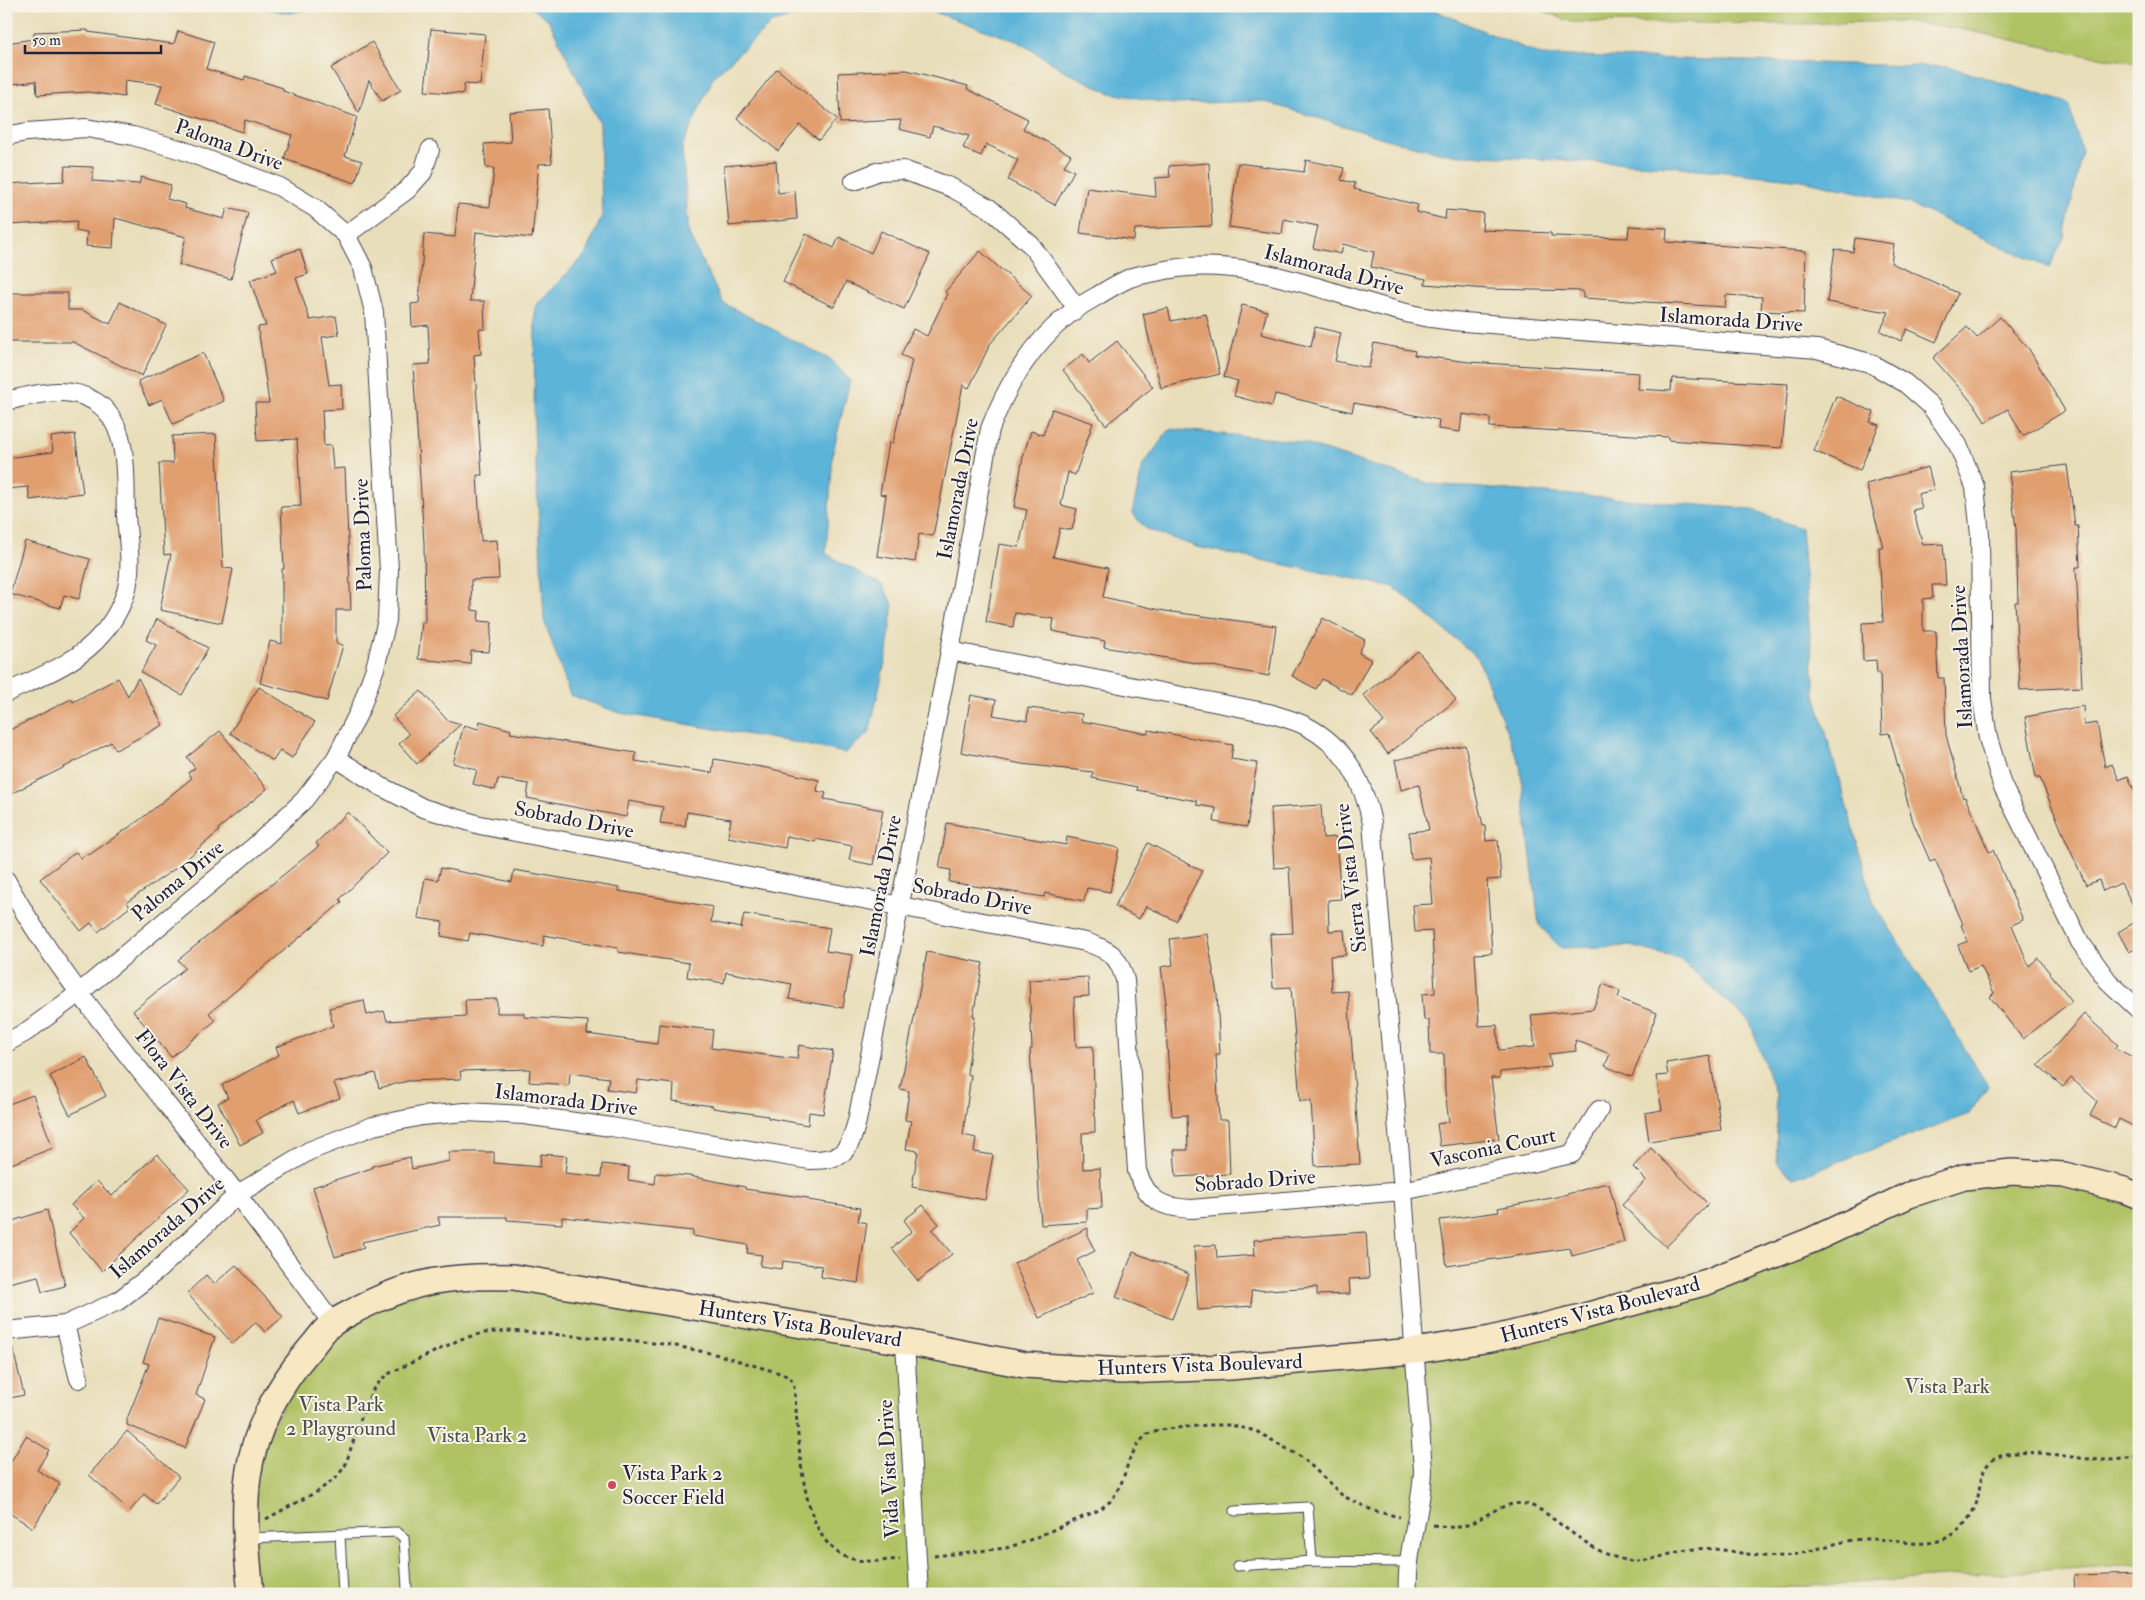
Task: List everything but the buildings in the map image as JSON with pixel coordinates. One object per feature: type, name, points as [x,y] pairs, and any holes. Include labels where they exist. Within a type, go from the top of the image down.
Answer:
[{"type":"street","name":"Paloma Drive","points":[[6,136],[27,132],[86,128],[133,136],[182,150],[280,187],[315,208],[346,235],[363,268],[374,312],[389,570],[387,620],[375,668],[360,710],[336,758],[304,800],[255,846],[79,994],[26,1032],[6,1043]]},
{"type":"street","points":[[346,235],[407,190],[423,172],[430,150]]},
{"type":"street","points":[[854,181],[879,171],[903,170],[950,187],[990,208],[1031,245],[1076,307]]},
{"type":"street","name":"Islamorada Drive","points":[[6,1331],[65,1325],[118,1301],[158,1270],[238,1194],[309,1151],[373,1126],[422,1116],[465,1112],[524,1116],[611,1127],[810,1160],[831,1160],[845,1151],[852,1140],[901,907],[990,429],[1002,397],[1024,360],[1042,338],[1076,307],[1131,278],[1175,267],[1224,266],[1272,274],[1415,315],[1464,322],[1818,349],[1870,363],[1905,383],[1930,405],[1958,445],[1975,487],[1980,535],[1982,699],[1988,738],[2002,785],[2080,942],[2108,981],[2139,1010]]},
{"type":"street","points":[[6,401],[50,392],[74,392],[95,401],[109,414],[120,435],[124,457],[129,566],[127,588],[117,613],[103,634],[87,650],[63,665],[6,693]]},
{"type":"street","name":"Sierra Vista Drive","points":[[950,651],[1269,713],[1306,726],[1334,745],[1354,771],[1366,795],[1372,823],[1403,1191],[1423,1470],[1422,1494],[1408,1562],[1408,1594]]},
{"type":"street","name":"Sobrado Drive","points":[[336,758],[380,786],[423,808],[480,824],[1086,942],[1109,951],[1120,962],[1125,980],[1137,1172],[1144,1189],[1157,1202],[1174,1208],[1191,1209],[1403,1191]]},
{"type":"street","name":"Flora Vista Drive","points":[[6,880],[23,912],[79,994],[238,1194],[332,1323]]},
{"type":"street","name":"Vasconia Court","points":[[1403,1191],[1572,1154],[1600,1110]]},
{"type":"street","name":"Hunters Vista Boulevard","points":[[250,1594],[246,1534],[248,1475],[254,1447],[264,1419],[278,1392],[295,1366],[332,1323],[385,1295],[434,1280],[469,1275],[513,1277],[905,1342],[1025,1365],[1122,1372],[1230,1367],[1414,1351],[1490,1339],[1585,1316],[1707,1282],[1812,1240],[1909,1195],[1964,1178],[2012,1172],[2064,1176],[2124,1190],[2139,1196]]},
{"type":"street","points":[[65,1325],[79,1379]]},
{"type":"street","name":"Vida Vista Drive","points":[[905,1342],[919,1594]]},
{"type":"lane","points":[[1235,1510],[1308,1507],[1312,1562]]},
{"type":"lane","points":[[246,1534],[397,1532],[404,1538],[407,1588],[404,1594]]},
{"type":"lane","points":[[340,1534],[344,1594]]},
{"type":"lane","points":[[1237,1566],[1312,1562],[1408,1562]]},
{"type":"path","points":[[246,1534],[318,1491],[336,1478],[345,1466],[365,1406],[374,1388],[386,1375],[461,1338],[483,1333],[510,1331],[671,1345],[719,1354],[783,1374],[794,1386],[807,1504],[821,1537],[838,1553],[858,1560],[877,1562],[1006,1548],[1025,1542],[1099,1510],[1112,1500],[1122,1484],[1130,1458],[1138,1444],[1147,1434],[1166,1429],[1208,1425],[1231,1425],[1256,1431],[1303,1458],[1343,1496],[1374,1511],[1450,1528],[1463,1526],[1501,1508],[1514,1504],[1526,1504],[1539,1508],[1586,1544],[1610,1556],[1632,1561],[1657,1558],[1692,1549],[1712,1548],[1781,1556],[1805,1552],[1850,1539],[1874,1538],[1915,1545],[1936,1542],[1953,1534],[1966,1521],[1977,1502],[1982,1475],[1989,1463],[2000,1456],[2018,1454],[2107,1460],[2139,1455]]},
{"type":"green space","points":[[1531,6],[2139,6],[2139,63],[2078,54],[1961,29],[1903,21],[1796,24],[1571,22]]},
{"type":"green space","name":"Vista Park","points":[[2012,1172],[2139,1196],[2139,1564],[1689,1594],[251,1594],[251,1461],[332,1323],[469,1275],[1122,1371],[1491,1339],[1812,1240]]},
{"type":"water","points":[[252,6],[321,6],[290,13]]},
{"type":"water","points":[[528,6],[821,6],[772,23],[714,76],[682,147],[689,235],[723,303],[831,360],[850,380],[833,452],[826,554],[882,585],[893,604],[887,653],[869,733],[845,753],[792,742],[620,713],[570,695],[544,620],[534,430],[535,306],[585,255],[602,216],[600,124],[548,19]]},
{"type":"water","points":[[883,6],[1424,6],[1541,55],[1950,67],[2068,103],[2082,152],[2064,238],[2049,268],[1907,203],[1802,180],[1671,166],[1447,154],[1393,141],[1262,101],[1173,104],[1110,93],[1065,71],[1019,42],[934,12]]},
{"type":"water","points":[[1170,429],[1296,441],[1431,484],[1750,509],[1801,528],[1815,694],[1874,903],[1988,1086],[1969,1114],[1794,1178],[1777,1163],[1776,1096],[1750,1022],[1680,959],[1631,946],[1561,948],[1539,925],[1520,765],[1478,658],[1394,587],[1197,547],[1146,529],[1132,513],[1143,465]]},
{"type":"place","name":"Vista Park 2 Soccer Field","points":[[612,1485]]},
{"type":"park label","name":"Vista Park 2 Playground","points":[[341,1416]]},
{"type":"park label","name":"Vista Park 2","points":[[477,1435]]}]
